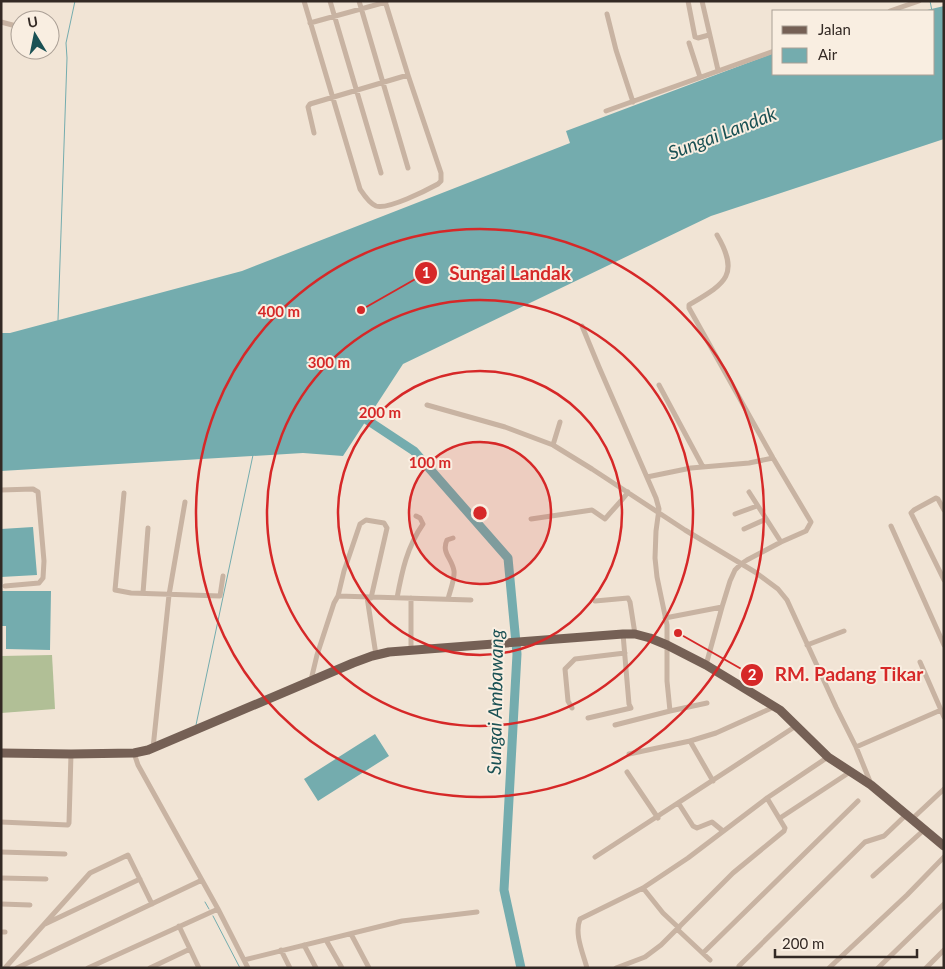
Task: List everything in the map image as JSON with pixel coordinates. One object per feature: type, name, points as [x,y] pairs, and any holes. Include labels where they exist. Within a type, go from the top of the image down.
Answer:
[{"type":"main road","points":[[1,753],[134,753],[153,748],[376,655],[476,644],[635,634],[667,645],[775,706],[828,757],[871,786],[910,816],[944,846]]},
{"type":"street","points":[[304,1],[310,23],[332,98],[360,189],[375,205],[386,206],[409,198],[442,181],[386,2],[310,23]]},
{"type":"street","points":[[330,1],[381,172]]},
{"type":"street","points":[[359,1],[408,168]]},
{"type":"street","points":[[688,1],[695,36],[698,38],[709,34]]},
{"type":"street","points":[[702,1],[718,70]]},
{"type":"street","points":[[893,10],[919,1]]},
{"type":"street","points":[[607,14],[616,50],[633,102]]},
{"type":"street","points":[[689,43],[700,77]]},
{"type":"street","points":[[606,111],[772,52]]},
{"type":"street","points":[[314,133],[308,106],[408,76]]},
{"type":"street","points":[[706,666],[732,576],[741,564],[780,542],[806,531],[811,522],[689,308],[689,305],[711,292],[726,277],[729,270],[728,259],[717,235]]},
{"type":"street","points":[[582,326],[658,503],[655,558],[665,618],[670,711]]},
{"type":"street","points":[[659,385],[703,467]]},
{"type":"street","points":[[426,405],[505,427],[552,445],[741,564],[783,594],[856,747],[871,786]]},
{"type":"street","points":[[552,445],[560,422]]},
{"type":"street","points":[[648,477],[703,467],[749,463],[773,458]]},
{"type":"street","points":[[1,490],[33,489],[38,492],[44,561],[43,578],[39,584],[5,586]]},
{"type":"street","points":[[531,519],[592,510],[605,519],[614,506],[621,502],[628,492]]},
{"type":"street","points":[[749,492],[780,542]]},
{"type":"street","points":[[124,494],[114,588],[123,592],[220,596],[223,576]]},
{"type":"street","points":[[944,510],[936,498],[914,510],[912,515],[944,580]]},
{"type":"street","points":[[153,748],[169,595],[185,502]]},
{"type":"street","points":[[735,514],[757,506]]},
{"type":"street","points":[[397,598],[408,552],[412,541],[423,524],[420,518],[416,516]]},
{"type":"street","points":[[744,530],[766,519]]},
{"type":"street","points":[[311,681],[317,654],[338,596],[360,524],[366,520],[384,523],[386,528],[369,597],[376,655]]},
{"type":"street","points":[[891,526],[944,644]]},
{"type":"street","points":[[143,593],[148,528]]},
{"type":"street","points":[[448,599],[454,570],[446,556],[445,547],[447,540],[453,538]]},
{"type":"street","points":[[338,596],[471,600]]},
{"type":"street","points":[[411,598],[411,650]]},
{"type":"street","points":[[595,601],[628,598],[635,634]]},
{"type":"street","points":[[665,618],[722,607]]},
{"type":"street","points":[[807,644],[844,631]]},
{"type":"street","points":[[588,718],[632,708],[629,704],[623,634]]},
{"type":"street","points":[[572,708],[568,701],[565,669],[575,659],[625,653]]},
{"type":"street","points":[[920,662],[944,717]]},
{"type":"street","points":[[615,726],[708,703]]},
{"type":"street","points":[[629,754],[690,741],[716,733],[775,706]]},
{"type":"street","points":[[856,747],[941,710]]},
{"type":"street","points":[[595,858],[796,726]]},
{"type":"street","points":[[690,741],[713,780]]},
{"type":"street","points":[[134,753],[138,765],[248,968]]},
{"type":"street","points":[[1,822],[68,825],[70,754]]},
{"type":"street","points":[[587,968],[579,939],[578,927],[580,919],[643,888],[688,858],[767,798],[828,757]]},
{"type":"street","points":[[780,818],[850,771]]},
{"type":"street","points":[[627,772],[658,818]]},
{"type":"street","points":[[739,966],[866,842],[884,836],[944,789]]},
{"type":"street","points":[[616,968],[655,950],[733,874],[784,831],[785,828],[780,818],[767,798]]},
{"type":"street","points":[[703,953],[858,800]]},
{"type":"street","points":[[679,804],[695,828],[712,822],[723,831]]},
{"type":"street","points":[[873,876],[925,829]]},
{"type":"street","points":[[1,852],[64,854]]},
{"type":"street","points":[[5,968],[90,873],[128,855],[152,904]]},
{"type":"street","points":[[829,968],[944,858]]},
{"type":"street","points":[[1,878],[46,879]]},
{"type":"street","points":[[42,925],[140,880]]},
{"type":"street","points":[[17,968],[202,880]]},
{"type":"street","points":[[643,888],[663,913],[710,960]]},
{"type":"street","points":[[1,904],[30,905]]},
{"type":"street","points":[[878,968],[944,904]]},
{"type":"street","points":[[88,968],[218,910]]},
{"type":"street","points":[[244,960],[416,918],[477,912]]},
{"type":"street","points":[[179,926],[199,968]]},
{"type":"street","points":[[351,934],[369,968]]},
{"type":"street","points":[[326,940],[342,968]]},
{"type":"street","points":[[304,945],[316,968]]},
{"type":"street","points":[[150,968],[190,949]]},
{"type":"street","points":[[281,950],[290,968]]},
{"type":"street","points":[[926,968],[944,950]]},
{"type":"green space","points":[[52,655],[55,709],[1,713],[1,656]]},
{"type":"water","points":[[944,6],[944,139],[711,216],[403,364],[343,456],[303,453],[1,471],[1,333],[10,333],[242,271],[570,143],[566,131],[772,54],[772,75],[935,75],[935,10],[927,10]]},
{"type":"water","points":[[33,527],[37,575],[1,577],[1,529]]},
{"type":"water","points":[[1,591],[51,591],[50,650],[6,649],[6,626],[1,626]]},
{"type":"water","points":[[375,734],[389,756],[318,801],[304,779]]},
{"type":"waterway","points":[[58,320],[66,43],[75,1]]},
{"type":"waterway","points":[[930,1],[932,10]]},
{"type":"waterway","name":"Sungai Ambawang","points":[[358,414],[414,451],[508,558],[517,654],[504,890],[521,968]]},
{"type":"waterway","points":[[196,725],[253,455]]},
{"type":"waterway","points":[[205,902],[209,909]]},
{"type":"waterway","points":[[213,916],[240,968]]},
{"type":"place","name":"Sungai Landak","points":[[361,310]]},
{"type":"place","name":"RM. Padang Tikar","points":[[678,633]]}]
